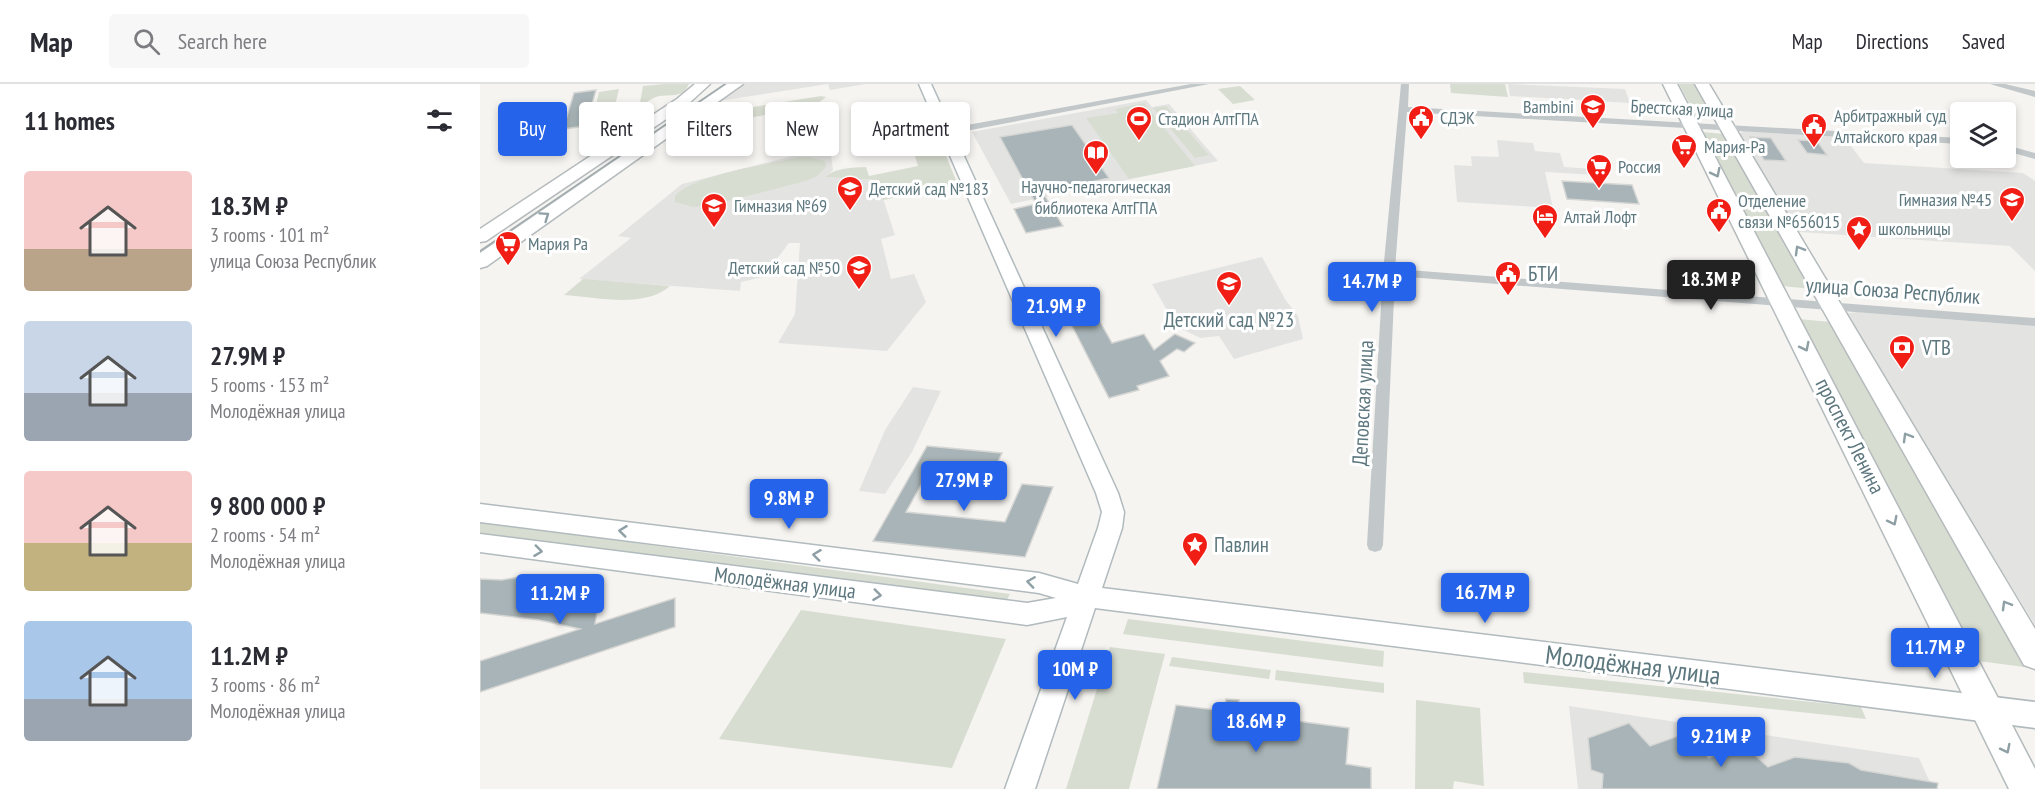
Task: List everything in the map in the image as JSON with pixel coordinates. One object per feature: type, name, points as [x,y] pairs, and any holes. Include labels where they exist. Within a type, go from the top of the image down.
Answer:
[{"type":"main road","points":[[682,102],[702,84]]},
{"type":"main road","points":[[682,102],[711,84]]},
{"type":"main road","points":[[480,262],[736,84]]},
{"type":"main road","name":"проспект Ленина","points":[[1670,84],[2027,789]]},
{"type":"main road","points":[[1702,84],[2035,656]]},
{"type":"main road","points":[[480,237],[666,113]]},
{"type":"street","points":[[925,84],[932,102]]},
{"type":"street","points":[[970,127],[1205,84]]},
{"type":"street","name":"Деповская улица","points":[[1375,545],[1389,272],[1405,84]]},
{"type":"street","points":[[1994,84],[2035,94]]},
{"type":"street","name":"Брестская улица","points":[[1402,109],[1950,140]]},
{"type":"street","points":[[2016,151],[2035,156]]},
{"type":"street","points":[[956,156],[1113,512],[1088,597],[1020,789]]},
{"type":"street","name":"улица Союза Республик","points":[[1389,272],[2035,322]]},
{"type":"street","name":"Молодёжная улица","points":[[480,513],[1039,583],[1088,597],[2035,715]]},
{"type":"street","name":"Молодёжная улица","points":[[480,543],[1027,614],[1061,608],[1088,597]]},
{"type":"shaded area","points":[[689,84],[679,94],[640,102],[643,86]]},
{"type":"shaded area","points":[[745,84],[828,84],[719,101]]},
{"type":"shaded area","points":[[828,84],[866,84],[830,90]]},
{"type":"shaded area","points":[[1450,84],[1505,84],[1508,97],[1451,93]]},
{"type":"shaded area","points":[[1508,84],[1625,89],[1630,103],[1510,96]]},
{"type":"shaded area","points":[[1679,84],[1698,84],[1718,120],[1697,118]]},
{"type":"shaded area","points":[[1240,86],[1255,100],[1233,104],[1218,89]]},
{"type":"shaded area","points":[[619,89],[616,102],[597,102],[599,92]]},
{"type":"shaded area","points":[[821,96],[826,97],[820,102],[784,102]]},
{"type":"shaded area","points":[[1146,100],[1152,107],[1169,104],[1218,161],[1011,204],[972,132]]},
{"type":"shaded area","name":"Стадион АлтГПА","points":[[1144,103],[1195,166],[1129,179],[1086,118],[1118,113],[1115,109]]},
{"type":"shaded area","points":[[765,105],[765,115],[753,117],[753,107]]},
{"type":"shaded area","points":[[1166,106],[1209,155],[1195,158],[1153,108]]},
{"type":"shaded area","points":[[1744,131],[1845,138],[1864,163],[2023,173],[2035,181],[2035,271],[2010,246],[1799,232],[1737,135]]},
{"type":"shaded area","points":[[1702,132],[1724,134],[1812,289],[1782,286]]},
{"type":"shaded area","points":[[1497,140],[1533,143],[1535,151],[1560,153],[1564,167],[1595,169],[1597,175],[1545,172],[1553,208],[1457,202],[1454,165],[1472,166],[1471,156],[1499,157]]},
{"type":"shaded area","points":[[792,156],[831,156],[833,170],[826,177],[877,180],[895,235],[881,239],[891,279],[914,274],[926,302],[887,351],[778,343],[795,314],[800,243],[789,243],[763,277],[741,282],[740,291],[579,279],[631,238],[618,236],[682,184]]},
{"type":"shaded area","points":[[915,156],[946,156],[958,185],[883,200],[877,180],[825,177],[834,171],[850,168],[866,167],[869,176],[918,166]]},
{"type":"shaded area","points":[[798,157],[825,161],[826,167],[817,176],[806,181],[708,206],[693,207],[675,202],[675,196],[698,182],[732,171]]},
{"type":"shaded area","name":"Детский сад №23","points":[[1262,257],[1285,299],[1298,316],[1303,339],[1234,359],[1219,336],[1200,338],[1176,326],[1152,284]]},
{"type":"shaded area","points":[[583,279],[670,286],[659,293],[633,299],[619,300],[564,295]]},
{"type":"shaded area","points":[[1848,313],[2035,326],[2035,625],[1847,317]]},
{"type":"shaded area","points":[[1798,319],[1831,322],[2032,668],[1978,661]]},
{"type":"shaded area","points":[[913,387],[941,391],[912,452],[885,494],[859,491],[885,430]]},
{"type":"shaded area","points":[[480,522],[1010,594],[1004,605],[480,535]]},
{"type":"shaded area","points":[[801,610],[1006,639],[952,768],[719,739]]},
{"type":"shaded area","points":[[1128,619],[1384,651],[1383,667],[1123,634]]},
{"type":"shaded area","points":[[1110,647],[1165,654],[1129,789],[1066,789]]},
{"type":"shaded area","points":[[1172,657],[1271,670],[1269,679],[1169,666]]},
{"type":"shaded area","points":[[1276,670],[1384,683],[1384,693],[1275,680]]},
{"type":"shaded area","points":[[1523,672],[1861,707],[1866,719],[1524,683]]},
{"type":"shaded area","points":[[1416,700],[1480,708],[1484,786],[1454,781],[1453,789],[1415,789]]},
{"type":"shaded area","points":[[1569,706],[1919,758],[1933,789],[1578,789]]},
{"type":"building","points":[[596,90],[593,102],[579,102],[579,127],[567,128],[567,116],[574,93]]},
{"type":"building","points":[[1072,125],[1109,178],[1043,193],[1063,226],[1026,233],[1014,209],[1036,204],[1000,137]]},
{"type":"building","points":[[1750,137],[1771,138],[1786,161],[1764,160]]},
{"type":"building","points":[[1798,140],[1817,141],[1827,155],[1807,153]]},
{"type":"building","name":"Россия","points":[[1562,181],[1632,185],[1639,204],[1567,199]]},
{"type":"building","points":[[1089,302],[1112,343],[1144,334],[1154,350],[1175,334],[1195,343],[1184,352],[1177,349],[1160,361],[1169,376],[1137,386],[1139,390],[1109,398],[1063,308]]},
{"type":"building","points":[[927,446],[1002,453],[993,473],[931,467],[906,512],[1005,522],[1022,484],[1053,487],[1025,557],[873,541]]},
{"type":"building","points":[[529,575],[574,581],[570,585],[601,588],[595,624],[675,598],[675,627],[480,692],[480,661],[580,629],[539,620],[480,613],[480,579],[502,580]]},
{"type":"building","points":[[1226,699],[1239,700],[1237,713],[1349,728],[1346,764],[1371,768],[1371,789],[1157,789],[1176,705],[1224,711]]},
{"type":"building","points":[[1629,723],[1650,746],[1678,736],[1689,737],[1709,758],[1733,746],[1746,747],[1768,767],[1795,757],[1849,763],[1861,770],[1938,783],[1937,789],[1602,789],[1603,774],[1591,770],[1588,738]]},
{"type":"tram line","points":[[480,251],[725,84]]},
{"type":"place","name":"Bambini","points":[[1593,130]]},
{"type":"place","name":"СДЭК","points":[[1421,141]]},
{"type":"place","name":"Стадион АлтГПА","points":[[1139,142]]},
{"type":"place","name":"Арбитражный суд Алтайского края","points":[[1814,149]]},
{"type":"place","name":"Мария-Ра","points":[[1684,170]]},
{"type":"place","name":"Научно-педагогическая библиотека АлтГПА","points":[[1096,176]]},
{"type":"place","name":"Россия","points":[[1599,190]]},
{"type":"place","name":"Детский сад №183","points":[[850,212]]},
{"type":"place","name":"Гимназия №45","points":[[2012,223]]},
{"type":"place","name":"Гимназия №69","points":[[714,229]]},
{"type":"place","name":"Отделение связи №656015","points":[[1719,234]]},
{"type":"place","name":"Алтай Лофт","points":[[1545,240]]},
{"type":"place","name":"школьницы","points":[[1859,252]]},
{"type":"place","name":"Мария Ра","points":[[508,267]]},
{"type":"place","name":"Детский сад №50","points":[[859,291]]},
{"type":"place","name":"БТИ","points":[[1508,297]]},
{"type":"place","name":"Детский сад №23","points":[[1229,307]]},
{"type":"place","name":"VTB","points":[[1902,371]]},
{"type":"place","name":"Павлин","points":[[1195,568]]}]
